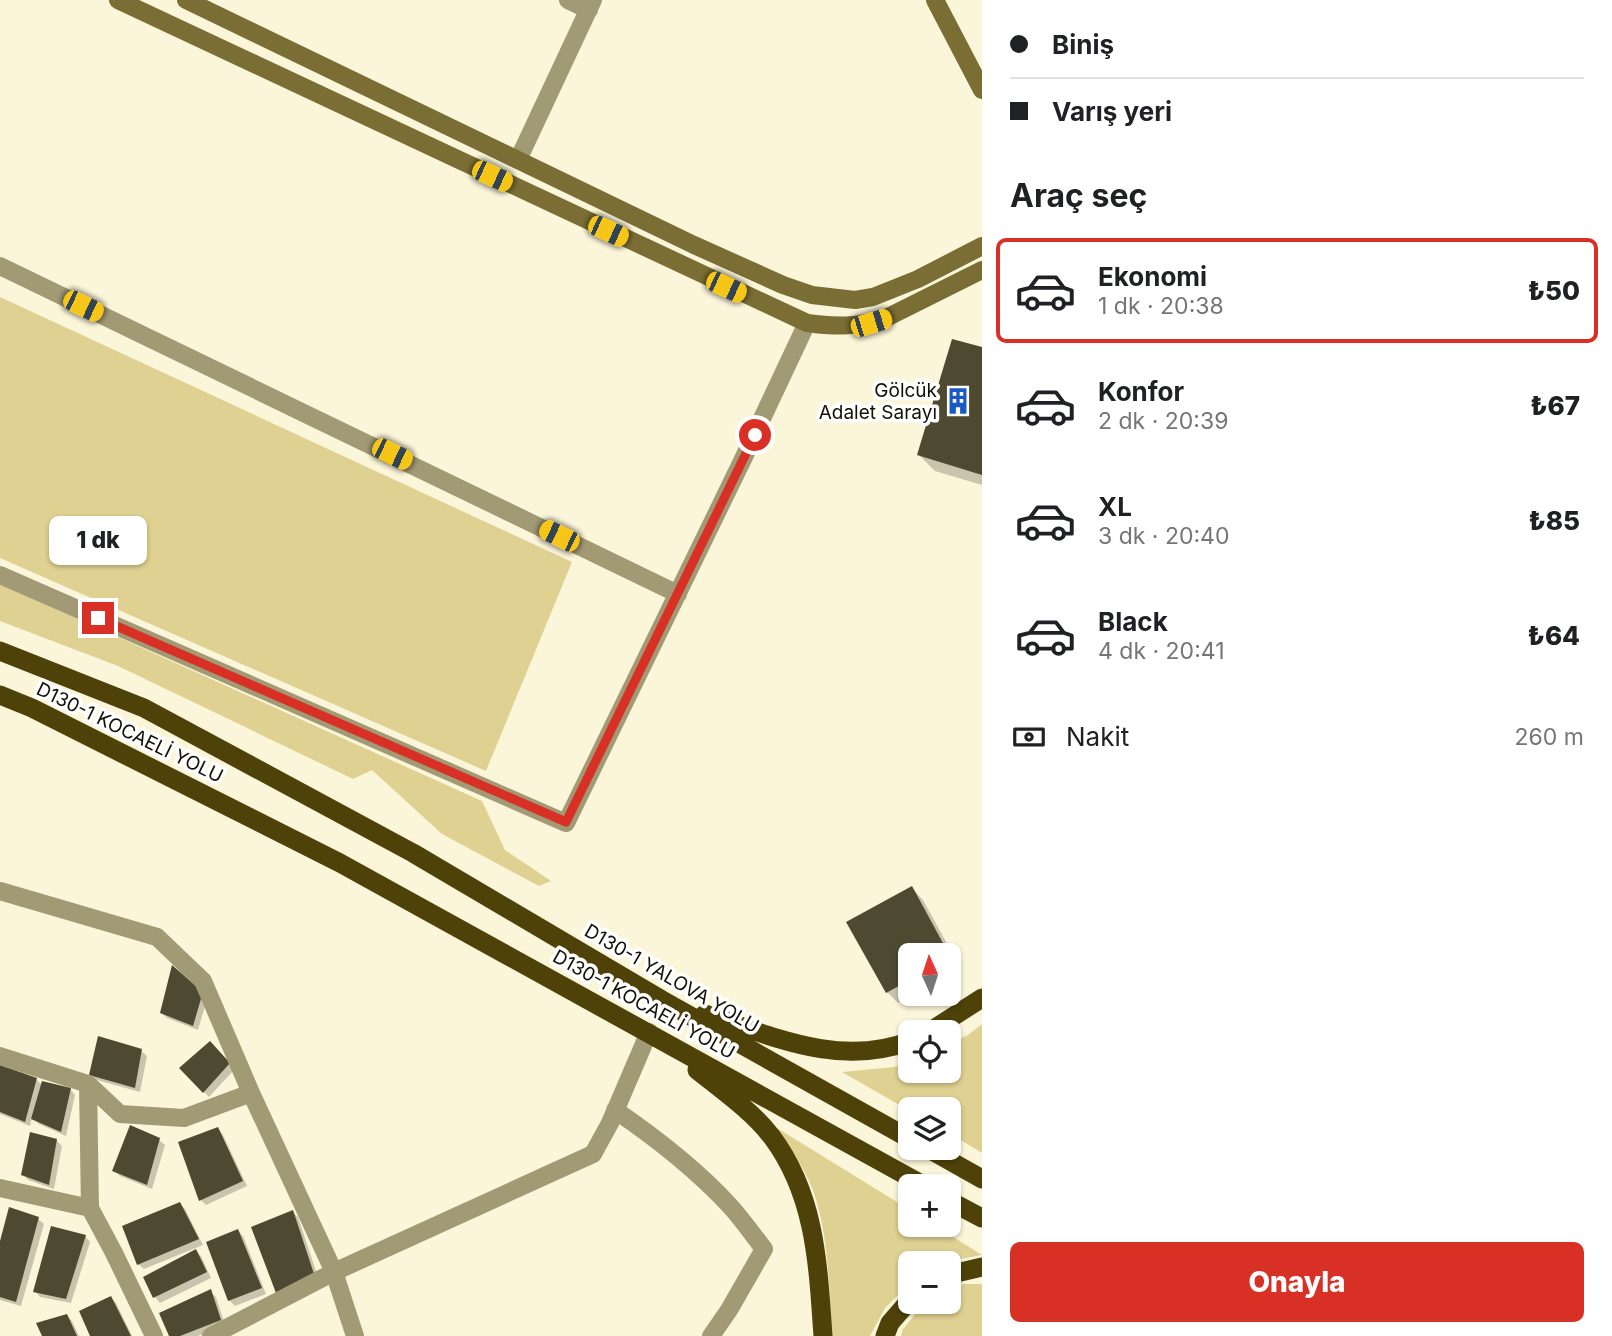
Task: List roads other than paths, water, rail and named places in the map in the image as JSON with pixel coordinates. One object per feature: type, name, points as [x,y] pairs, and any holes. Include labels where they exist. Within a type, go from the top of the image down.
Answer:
[{"type":"highway","name":"D130-1 YALOVA YOLU","points":[[0,652],[144,708],[413,853],[662,1000],[898,1132]]},
{"type":"highway","name":"D130-1 KOCAELİ YOLU","points":[[0,695],[32,708],[314,849],[903,1174]]},
{"type":"highway","points":[[948,1020],[982,999]]},
{"type":"highway","points":[[662,1000],[820,1051],[866,1052],[898,1046]]},
{"type":"highway","points":[[649,1032],[740,1105],[771,1136],[794,1173],[807,1206],[815,1241],[822,1336]]},
{"type":"highway","points":[[948,1160],[982,1179]]},
{"type":"highway","points":[[961,1207],[982,1219]]},
{"type":"highway","points":[[961,1272],[982,1267]]},
{"type":"highway","points":[[885,1336],[890,1323],[898,1314]]},
{"type":"main road","points":[[118,0],[807,323],[834,327],[871,323],[982,270]]},
{"type":"main road","points":[[186,0],[732,262],[812,295],[855,300],[873,297],[918,279],[982,246]]},
{"type":"main road","points":[[935,0],[982,90]]},
{"type":"street","points":[[518,160],[591,5],[568,0]]},
{"type":"street","points":[[0,266],[678,594]]},
{"type":"street","points":[[0,575],[566,822],[807,323]]},
{"type":"street","points":[[0,891],[157,937],[203,981],[251,1093],[334,1272],[355,1336]]},
{"type":"street","points":[[211,1336],[334,1272],[593,1154],[649,1032]]},
{"type":"street","points":[[0,1056],[88,1084],[120,1114],[184,1118],[251,1093]]},
{"type":"street","points":[[88,1084],[90,1208],[153,1336]]},
{"type":"street","points":[[615,1110],[654,1136],[694,1171],[730,1206],[764,1249],[711,1336]]},
{"type":"street","points":[[0,1188],[90,1208]]},
{"type":"place","name":"Gölcük Adalet Sarayı","points":[[958,401]]}]
